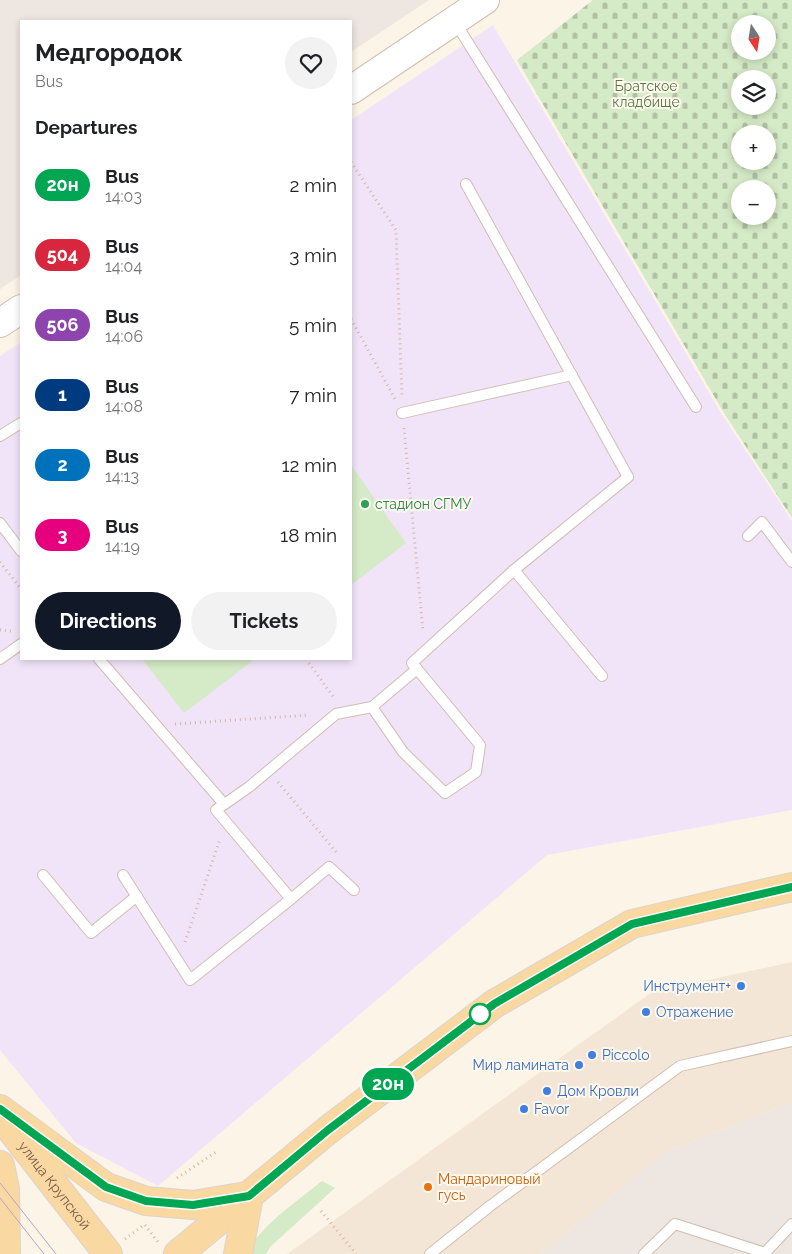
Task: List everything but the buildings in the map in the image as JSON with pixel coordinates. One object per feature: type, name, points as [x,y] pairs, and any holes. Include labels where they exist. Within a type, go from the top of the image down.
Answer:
[{"type":"main road","points":[[170,1250],[249,1196],[328,1130],[494,1004],[632,924],[792,887]]},
{"type":"main road","points":[[0,1108],[106,1187],[146,1201],[193,1205],[249,1196]]},
{"type":"main road","name":"улица Крупской","points":[[0,1116],[108,1254]]},
{"type":"main road","points":[[0,1165],[5,1189],[6,1254]]},
{"type":"main road","points":[[238,1254],[249,1196]]},
{"type":"street","points":[[352,89],[485,0]]},
{"type":"street","points":[[0,323],[20,310]]},
{"type":"lane","points":[[454,22],[696,407]]},
{"type":"lane","points":[[372,707],[403,752],[446,793],[476,772],[480,745],[412,663],[514,570],[628,477],[466,184]]},
{"type":"lane","points":[[402,413],[572,375]]},
{"type":"lane","points":[[0,436],[20,424]]},
{"type":"lane","points":[[748,536],[762,522],[792,562]]},
{"type":"lane","points":[[0,523],[20,551]]},
{"type":"lane","points":[[514,570],[602,676]]},
{"type":"lane","points":[[0,659],[20,645]]},
{"type":"lane","points":[[100,660],[224,804]]},
{"type":"lane","points":[[291,899],[216,810],[269,770],[336,714],[372,707],[417,668]]},
{"type":"lane","points":[[124,875],[190,980],[330,867],[354,890]]},
{"type":"lane","points":[[43,875],[91,933],[137,896]]},
{"type":"lane","points":[[430,1254],[490,1206],[680,1066],[792,1041]]},
{"type":"lane","points":[[644,1254],[675,1224],[765,1253],[792,1224]]},
{"type":"path","points":[[352,164],[396,230],[402,413],[424,652]]},
{"type":"path","points":[[352,321],[402,413]]},
{"type":"path","points":[[0,562],[20,588]]},
{"type":"path","points":[[307,660],[344,712]]},
{"type":"path","points":[[155,726],[344,712]]},
{"type":"path","points":[[269,770],[342,859]]},
{"type":"path","points":[[178,962],[226,821]]},
{"type":"path","points":[[170,1178],[178,1178],[216,1152]]},
{"type":"path","points":[[321,1211],[356,1254]]},
{"type":"path","points":[[145,1224],[170,1250]]},
{"type":"shaded area","points":[[0,0],[429,0],[352,51],[352,20],[20,20],[20,276],[0,289]]},
{"type":"shaded area","points":[[493,25],[721,413],[792,521],[792,810],[547,855],[158,1186],[76,1143],[0,1050],[0,356],[20,343],[20,660],[352,660],[352,119]]},
{"type":"shaded area","points":[[792,962],[792,1102],[664,1153],[541,1254],[287,1254],[652,992]]},
{"type":"shaded area","points":[[792,1102],[792,1254],[541,1254],[664,1153]]},
{"type":"green space","name":"Братское кладбище","points":[[593,0],[792,0],[792,518],[724,413],[517,60]]},
{"type":"green space","name":"стадион СГМУ","points":[[352,466],[406,543],[352,584]]},
{"type":"green space","points":[[143,660],[254,660],[184,713]]},
{"type":"green space","points":[[322,1181],[335,1188],[270,1247],[266,1254],[247,1254],[252,1244],[270,1224]]},
{"type":"tram line","points":[[0,1183],[56,1254]]},
{"type":"tram line","points":[[0,1198],[44,1254]]},
{"type":"bus line","name":"20н","points":[[0,1109],[106,1187],[146,1201],[193,1205],[249,1196],[328,1130],[494,1004],[632,924],[792,887]]},
{"type":"place","name":"стадион СГМУ","points":[[365,504]]},
{"type":"place","name":"Инструмент+","points":[[741,986]]},
{"type":"place","name":"Отражение","points":[[646,1012]]},
{"type":"place","name":"Piccolo","points":[[592,1055]]},
{"type":"place","name":"Мир ламината","points":[[579,1065]]},
{"type":"place","name":"Дом Кровли","points":[[547,1091]]},
{"type":"place","name":"Favor","points":[[524,1109]]},
{"type":"place","name":"Мандариновый гусь","points":[[428,1187]]}]
